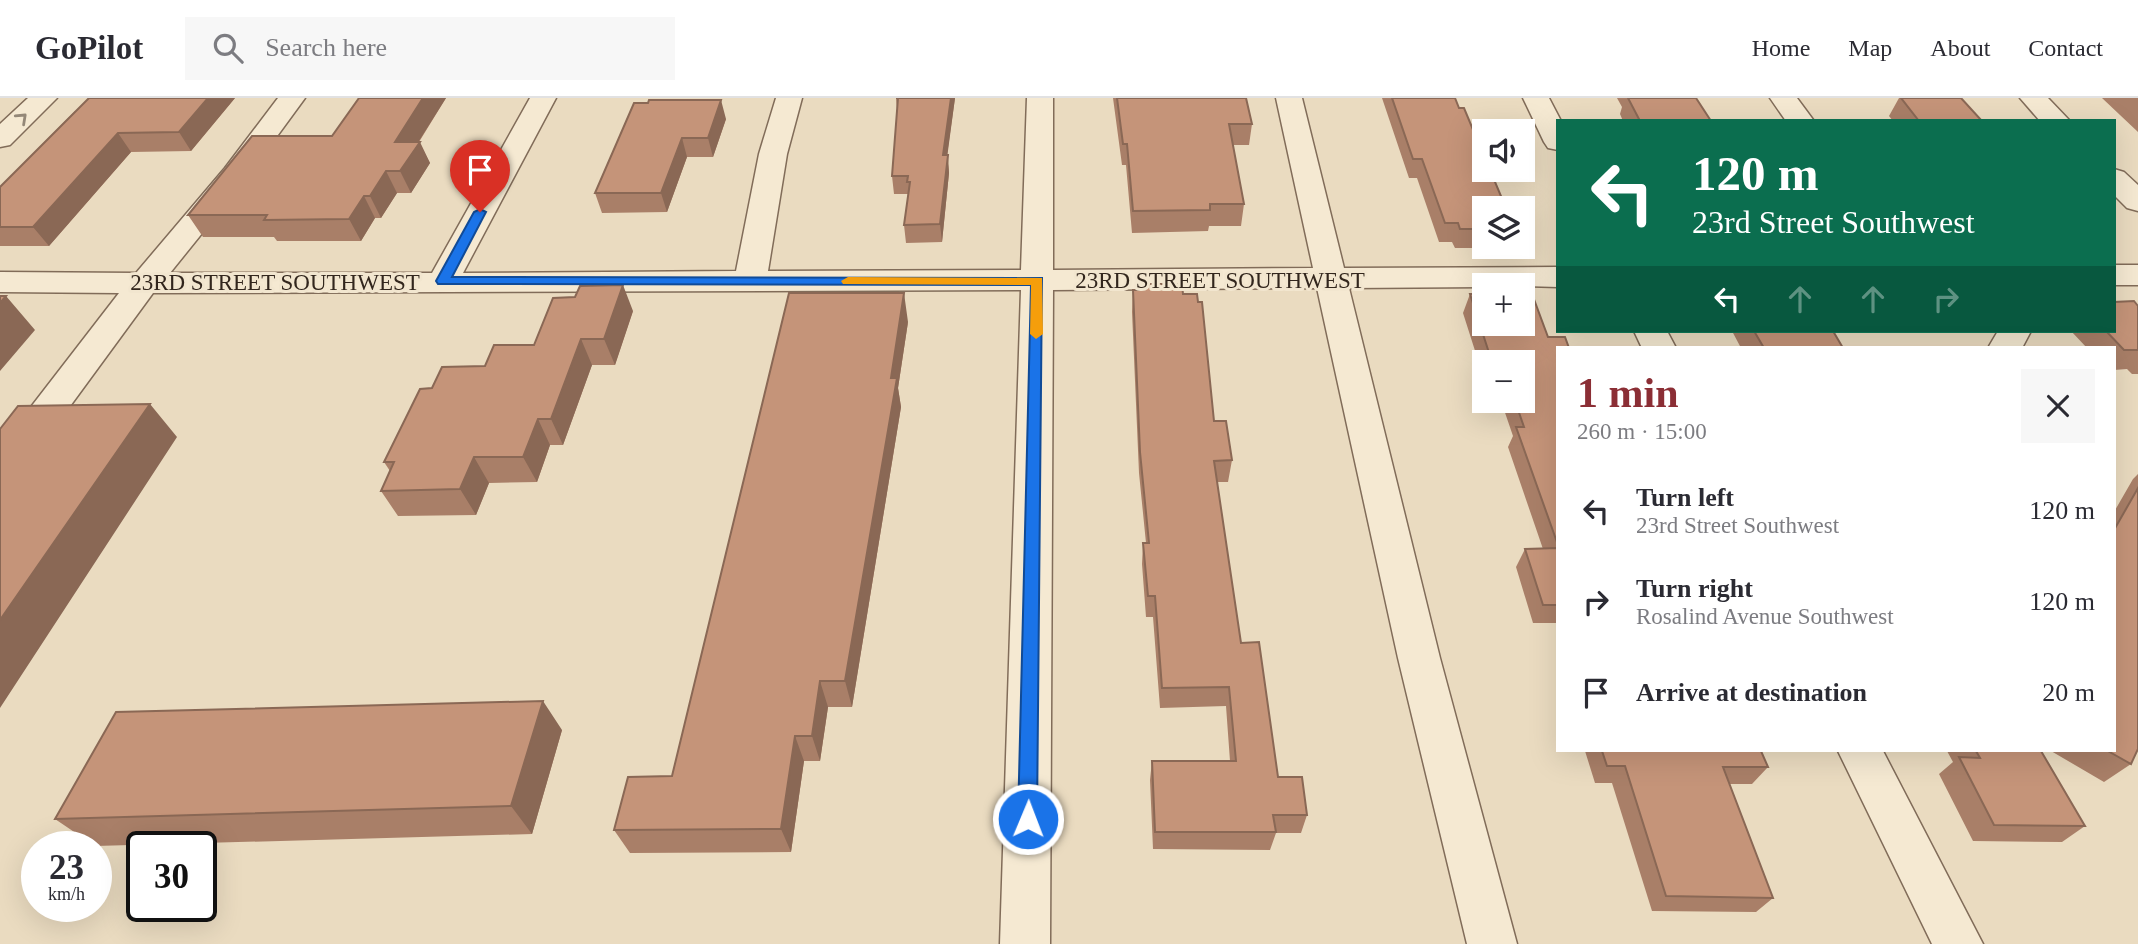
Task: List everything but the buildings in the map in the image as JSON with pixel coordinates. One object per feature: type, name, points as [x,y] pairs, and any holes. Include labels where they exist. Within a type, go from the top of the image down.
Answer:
[{"type":"street","points":[[0,139],[44,98]]},
{"type":"street","points":[[0,474],[145,283],[235,174],[292,98]]},
{"type":"street","points":[[443,281],[543,98]]},
{"type":"street","points":[[750,281],[773,154],[789,98]]},
{"type":"street","points":[[1025,944],[1040,98]]},
{"type":"street","points":[[1289,98],[1419,658],[1492,944]]},
{"type":"street","points":[[1536,98],[1556,138]]},
{"type":"street","points":[[1783,98],[1799,119]]},
{"type":"street","points":[[2033,98],[2054,119]]},
{"type":"street","points":[[2116,180],[2138,202]]},
{"type":"street","points":[[2116,275],[2138,275]]},
{"type":"street","name":"23RD STREET SOUTHWEST","points":[[0,282],[1037,281],[1556,277]]},
{"type":"street","points":[[1861,752],[1958,944]]},
{"type":"slow traffic","points":[[848,281],[1037,281],[1036,334]]},
{"type":"route","points":[[480,212],[443,281],[1037,281],[1028,819]]}]
